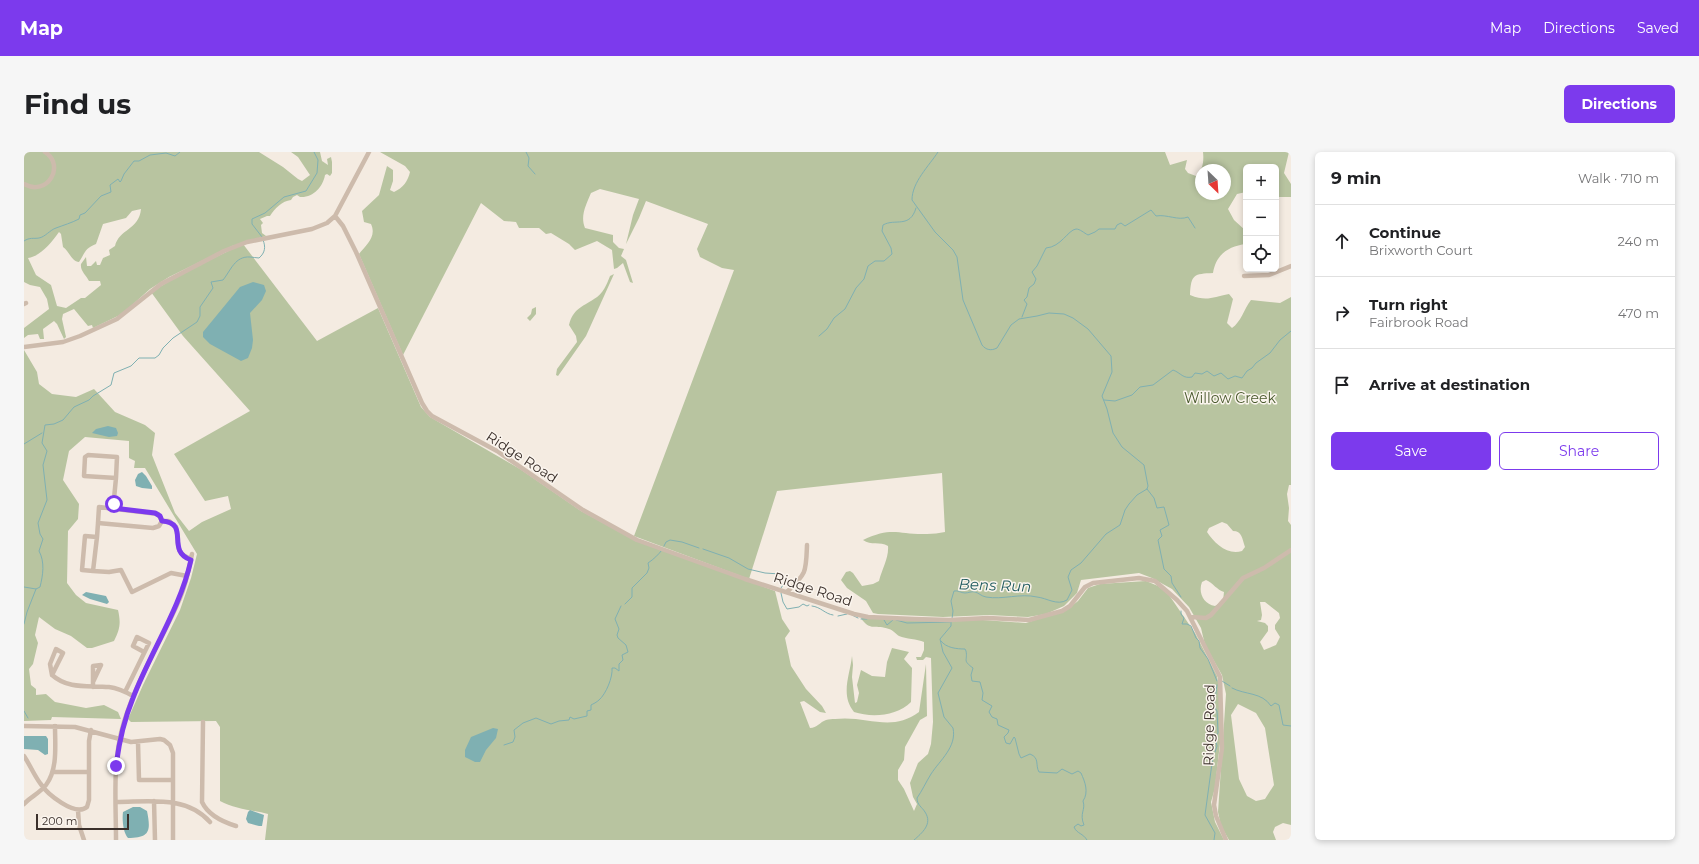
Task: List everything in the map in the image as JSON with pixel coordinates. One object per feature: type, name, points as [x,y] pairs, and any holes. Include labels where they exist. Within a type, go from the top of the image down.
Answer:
[{"type":"street","points":[[24,184],[32,188],[40,188],[46,185],[55,171],[54,162],[51,156],[45,152]]},
{"type":"street","points":[[24,347],[67,341],[109,323],[127,312],[148,293],[166,281],[234,246],[321,226],[329,222],[335,216],[369,152]]},
{"type":"street","name":"Ridge Road","points":[[335,216],[343,226],[356,252],[422,403],[429,414],[497,451],[583,510],[637,540],[745,579],[861,616],[952,620],[988,618],[1034,620],[1062,611],[1070,606],[1085,587],[1093,583],[1139,578],[1150,579],[1159,584],[1177,600],[1191,617],[1221,681],[1222,748],[1214,805],[1216,816],[1226,840]]},
{"type":"street","points":[[1244,276],[1269,275],[1291,266]]},
{"type":"street","points":[[113,508],[116,478],[117,457],[88,455],[86,457],[84,476],[116,478]]},
{"type":"street","points":[[94,571],[99,507],[155,513],[160,516],[162,521]]},
{"type":"street","points":[[98,523],[153,528],[159,526],[162,521]]},
{"type":"street","points":[[116,840],[116,771],[120,739],[133,696],[176,606],[192,557],[184,557],[180,552],[176,527],[169,522],[162,521]]},
{"type":"street","points":[[97,537],[85,536],[82,570],[109,572],[121,570],[132,592],[171,573],[187,576]]},
{"type":"street","points":[[787,592],[803,576],[806,564],[807,545]]},
{"type":"street","points":[[1191,617],[1206,618],[1211,615],[1243,578],[1264,568],[1291,550]]},
{"type":"street","points":[[56,649],[64,653],[52,675],[50,664],[56,649]]},
{"type":"street","points":[[125,692],[144,652]]},
{"type":"street","points":[[52,675],[74,686],[93,684],[110,687],[133,696]]},
{"type":"street","points":[[203,722],[202,800],[204,805],[218,819],[236,826]]},
{"type":"street","points":[[24,726],[75,727],[91,730],[120,739],[138,742],[160,739],[170,745],[173,753],[173,840]]},
{"type":"street","points":[[24,804],[43,788],[53,772],[55,757],[55,726]]},
{"type":"street","points":[[24,756],[43,788],[62,803],[78,810],[84,809],[88,804],[89,741],[91,730]]},
{"type":"street","points":[[138,742],[138,780],[173,780]]},
{"type":"street","points":[[53,772],[88,772]]},
{"type":"street","points":[[116,802],[173,802],[186,805],[199,812],[210,822]]},
{"type":"street","points":[[154,802],[155,840]]},
{"type":"street","points":[[199,812],[204,805]]},
{"type":"street","points":[[78,810],[79,825],[84,840]]},
{"type":"green space","points":[[24,152],[259,152],[302,181],[310,175],[298,157],[291,152],[320,152],[322,161],[328,165],[327,159],[331,157],[332,173],[330,176],[327,174],[325,175],[322,184],[317,191],[305,197],[300,197],[297,195],[291,200],[279,205],[270,216],[260,219],[263,223],[261,225],[262,233],[266,236],[232,246],[169,277],[150,289],[122,314],[93,328],[92,325],[88,326],[74,309],[63,314],[62,319],[66,337],[64,339],[54,321],[43,329],[44,339],[40,339],[38,334],[28,335],[24,338],[24,328],[49,309],[47,299],[40,287],[24,282]],"holes":[[[141,209],[137,221],[120,236],[115,246],[109,250],[110,255],[103,258],[100,265],[97,265],[96,261],[91,266],[87,266],[86,257],[81,264],[82,271],[89,281],[100,281],[101,285],[85,298],[81,298],[66,308],[57,306],[51,285],[36,275],[28,258],[41,252],[49,245],[59,232],[61,234],[63,247],[74,260],[79,262],[87,249],[96,244],[103,224],[126,218],[132,211]]]},
{"type":"green space","name":"Willow Creek","points":[[380,152],[1165,152],[1170,165],[1187,160],[1185,169],[1188,173],[1195,176],[1195,200],[1231,200],[1231,164],[1202,164],[1203,152],[1289,152],[1284,173],[1291,184],[1291,197],[1279,197],[1279,164],[1243,164],[1243,193],[1237,194],[1228,209],[1234,220],[1243,228],[1243,244],[1224,252],[1217,261],[1213,273],[1195,276],[1191,283],[1190,295],[1206,299],[1229,294],[1233,299],[1227,323],[1232,328],[1238,322],[1251,300],[1280,303],[1291,297],[1291,485],[1289,485],[1287,494],[1289,508],[1288,521],[1291,525],[1291,825],[1283,823],[1275,827],[1273,832],[1276,840],[1229,840],[1221,826],[1218,812],[1226,694],[1222,675],[1205,645],[1201,628],[1189,607],[1172,589],[1152,578],[1139,573],[1081,580],[1077,593],[1064,606],[1046,614],[1028,617],[989,615],[943,617],[878,614],[873,613],[866,601],[847,588],[841,580],[846,572],[850,571],[853,573],[862,586],[873,584],[879,581],[885,564],[888,546],[869,543],[863,540],[889,532],[934,534],[945,532],[942,473],[777,491],[749,579],[634,536],[734,270],[722,268],[700,257],[697,249],[708,224],[646,201],[626,244],[633,215],[639,199],[600,189],[591,193],[583,215],[585,228],[613,235],[613,242],[619,248],[624,249],[621,256],[626,260],[633,283],[630,282],[623,263],[614,269],[612,250],[597,241],[575,250],[569,244],[551,233],[546,234],[539,228],[519,228],[516,222],[504,221],[481,203],[403,355],[359,254],[372,237],[373,233],[371,224],[364,222],[362,211],[379,195],[387,166],[393,170],[393,181],[390,190],[394,192],[405,184],[410,172],[405,166]],"holes":[[[1222,522],[1227,524],[1233,531],[1240,534],[1245,547],[1242,551],[1232,552],[1222,548],[1207,532],[1209,528]],[[1206,580],[1224,592],[1223,601],[1215,606],[1207,603],[1202,597],[1201,586],[1202,582]],[[1260,602],[1265,602],[1279,613],[1280,618],[1275,625],[1275,629],[1280,637],[1276,645],[1264,650],[1260,642],[1268,631],[1268,626],[1265,623],[1257,621],[1261,620],[1262,615]],[[1238,704],[1256,713],[1265,728],[1274,785],[1265,799],[1256,801],[1247,796],[1239,779],[1231,715]]]},
{"type":"green space","points":[[243,244],[317,341],[378,308],[421,407],[430,417],[520,469],[581,511],[631,538],[775,591],[782,619],[790,631],[785,638],[791,666],[806,689],[822,706],[826,713],[820,712],[804,701],[800,702],[810,728],[830,719],[846,718],[888,722],[909,718],[919,712],[926,664],[927,716],[920,720],[905,747],[904,760],[898,770],[898,780],[904,789],[914,811],[917,804],[913,797],[910,783],[918,763],[928,754],[931,744],[933,722],[931,658],[926,657],[923,660],[917,660],[916,657],[921,657],[924,650],[924,642],[899,636],[889,629],[867,625],[861,618],[983,620],[1026,623],[1068,609],[1078,601],[1088,588],[1100,584],[1146,581],[1158,586],[1169,595],[1195,633],[1217,676],[1219,689],[1220,743],[1215,788],[1211,802],[1215,822],[1224,840],[265,840],[268,814],[237,808],[220,801],[220,727],[216,721],[131,722],[128,719],[180,610],[191,578],[197,554],[145,468],[134,468],[135,461],[129,458],[129,441],[85,437],[69,451],[63,480],[79,504],[78,519],[68,531],[67,583],[76,595],[86,603],[118,610],[119,629],[116,637],[114,641],[92,648],[87,648],[71,636],[55,629],[39,617],[35,635],[38,643],[33,664],[29,669],[31,685],[36,689],[36,695],[46,694],[55,702],[86,708],[104,705],[118,712],[121,719],[52,717],[51,720],[24,721],[24,350],[37,372],[39,384],[52,394],[76,397],[94,389],[115,412],[145,425],[155,433],[152,455],[175,513],[189,531],[202,522],[231,509],[228,496],[205,501],[174,454],[250,411],[183,336],[151,292],[187,271]]},
{"type":"green space","points":[[614,274],[586,336],[558,376],[556,375],[557,369],[577,342],[576,336],[569,325],[573,315],[578,309],[602,292],[610,276]]},
{"type":"green space","points":[[536,307],[536,314],[530,321],[527,318],[531,314],[532,309]]},
{"type":"green space","points":[[892,648],[909,652],[904,659],[912,668],[911,702],[905,707],[892,713],[869,715],[854,712],[850,705],[847,692],[852,656],[852,677],[855,703],[857,702],[859,693],[857,685],[861,670],[872,676],[885,677],[887,662]]},
{"type":"water","points":[[253,282],[264,285],[266,291],[262,300],[250,313],[253,340],[252,348],[248,358],[241,361],[210,344],[203,337],[203,332],[240,287]]},
{"type":"water","points":[[108,426],[116,428],[118,433],[117,436],[109,437],[92,433],[96,429]]},
{"type":"water","points":[[142,472],[152,486],[152,489],[136,486],[135,480],[138,474]]},
{"type":"water","points":[[86,592],[106,596],[109,602],[107,604],[82,595]]},
{"type":"water","points":[[493,728],[498,729],[496,738],[486,750],[480,762],[475,762],[465,757],[465,750],[471,737]]},
{"type":"water","points":[[24,736],[46,736],[48,739],[48,754],[45,755],[38,750],[24,749]]},
{"type":"water","points":[[133,807],[140,807],[147,811],[149,828],[145,835],[141,837],[128,838],[123,826],[123,812]]},
{"type":"water","points":[[250,810],[264,815],[262,826],[248,823],[246,819]]},
{"type":"waterway","points":[[24,241],[41,237],[54,229],[79,219],[80,215],[85,213],[101,196],[111,192],[110,185],[118,179],[120,182],[134,161],[139,161],[150,155],[166,153],[175,156],[180,152]]},
{"type":"waterway","points":[[262,237],[252,224],[252,219],[265,213],[284,197],[306,191],[317,173],[318,160],[314,152]]},
{"type":"waterway","points":[[526,152],[529,158],[528,166],[535,174]]},
{"type":"waterway","name":"Bens Run","points":[[938,152],[918,181],[912,200],[935,232],[953,250],[957,257],[963,300],[982,345],[989,350],[993,350],[997,348],[1011,325],[1019,319],[1049,313],[1064,314],[1073,318],[1088,329],[1111,356],[1112,372],[1102,396],[1113,433],[1122,447],[1144,465],[1148,486],[1147,489],[1137,495],[1129,504],[1125,510],[1120,525],[1106,534],[1081,563],[1071,570],[1068,577],[1072,590],[1067,600],[1063,602],[1056,602],[1031,596],[992,598],[984,597],[976,592],[965,593],[954,591],[951,601],[953,611],[952,619]]},
{"type":"waterway","points":[[819,336],[827,329],[834,318],[845,309],[856,288],[864,279],[868,266],[875,261],[884,261],[892,254],[891,248],[882,231],[883,225],[910,219],[916,208]]},
{"type":"waterway","points":[[1022,317],[1027,304],[1024,300],[1027,297],[1029,288],[1034,284],[1036,279],[1032,272],[1037,266],[1046,248],[1056,245],[1073,230],[1076,229],[1088,235],[1099,229],[1115,229],[1117,225],[1121,223],[1125,226],[1151,210],[1156,216],[1180,218],[1188,217],[1195,228]]},
{"type":"waterway","points":[[24,587],[36,589],[40,587],[43,573],[43,564],[39,551],[43,539],[40,534],[38,523],[47,500],[43,465],[47,451],[42,443],[45,425],[54,424],[63,420],[74,407],[89,400],[111,385],[114,373],[131,366],[139,358],[155,358],[159,355],[163,348],[173,338],[197,322],[200,316],[200,307],[213,288],[211,282],[223,280],[237,261],[245,257],[259,258],[263,254],[264,250],[263,240]]},
{"type":"waterway","points":[[1104,400],[1115,401],[1132,395],[1140,387],[1153,385],[1173,370],[1186,377],[1192,377],[1195,373],[1202,374],[1207,371],[1214,376],[1221,373],[1228,379],[1235,376],[1242,378],[1247,371],[1270,353],[1280,340],[1291,331]]},
{"type":"waterway","points":[[24,444],[42,433]]},
{"type":"waterway","points":[[1147,489],[1154,498],[1157,508],[1164,507],[1169,525],[1160,530],[1162,536],[1158,540],[1164,569],[1171,576],[1172,583],[1181,597]]},
{"type":"waterway","points":[[664,546],[666,542],[670,540],[682,542],[699,548]]},
{"type":"waterway","points":[[703,549],[729,558],[748,569],[765,573],[780,574],[785,582],[781,588]]},
{"type":"waterway","points":[[625,604],[632,597],[632,588],[647,573],[649,568],[648,563],[662,550]]},
{"type":"waterway","points":[[24,624],[36,589]]},
{"type":"waterway","points":[[781,593],[783,602],[787,609],[799,607],[803,604],[807,606],[809,605]]},
{"type":"waterway","points":[[504,745],[513,742],[515,737],[514,730],[523,723],[536,718],[551,724],[569,720],[570,717],[574,719],[587,716],[587,711],[591,710],[591,705],[599,700],[606,690],[610,680],[612,668],[619,671],[619,664],[623,660],[622,655],[628,652],[626,645],[618,638],[617,635],[619,629],[615,619],[621,606]]},
{"type":"waterway","points":[[812,606],[833,615]]},
{"type":"waterway","points":[[1181,611],[1184,618],[1182,624],[1191,626],[1196,638],[1199,641],[1200,648],[1208,659],[1217,681]]},
{"type":"waterway","points":[[838,616],[847,614]]},
{"type":"waterway","points":[[852,615],[858,618]]},
{"type":"waterway","points":[[861,619],[867,619]]},
{"type":"waterway","points":[[884,620],[887,625],[893,620]]},
{"type":"waterway","points":[[896,620],[907,623],[950,622]]},
{"type":"waterway","name":"Bens Run","points":[[914,840],[926,828],[928,820],[917,798],[931,774],[947,753],[953,741],[953,728],[944,717],[938,693],[952,668],[943,652],[940,639],[951,626],[951,622]]},
{"type":"waterway","points":[[941,641],[949,647],[965,649],[966,662],[973,668],[971,675],[972,681],[980,682],[983,693],[982,700],[992,706],[989,712],[992,717],[997,719],[998,725],[1009,730],[1004,737],[1006,743],[1010,744],[1014,737],[1015,738],[1021,758],[1030,754],[1033,756],[1036,760],[1039,772],[1057,773],[1062,769],[1072,774],[1078,771],[1081,773],[1086,791],[1083,801],[1084,807],[1082,815],[1084,825],[1081,826],[1078,824],[1074,827],[1087,840]]},
{"type":"waterway","points":[[1222,681],[1230,686]]},
{"type":"waterway","points":[[1215,752],[1217,746],[1215,737],[1218,733],[1217,711],[1214,706],[1217,685]]},
{"type":"waterway","points":[[1232,688],[1263,698],[1271,706],[1275,703],[1279,705],[1283,725],[1291,726]]},
{"type":"waterway","points":[[24,711],[28,718]]},
{"type":"waterway","points":[[1213,756],[1205,815],[1215,833],[1214,840]]},
{"type":"route","points":[[114,504],[113,508],[155,513],[162,518],[162,521],[174,524],[176,527],[179,550],[182,556],[191,560],[183,590],[128,709],[123,724],[116,766]]}]
